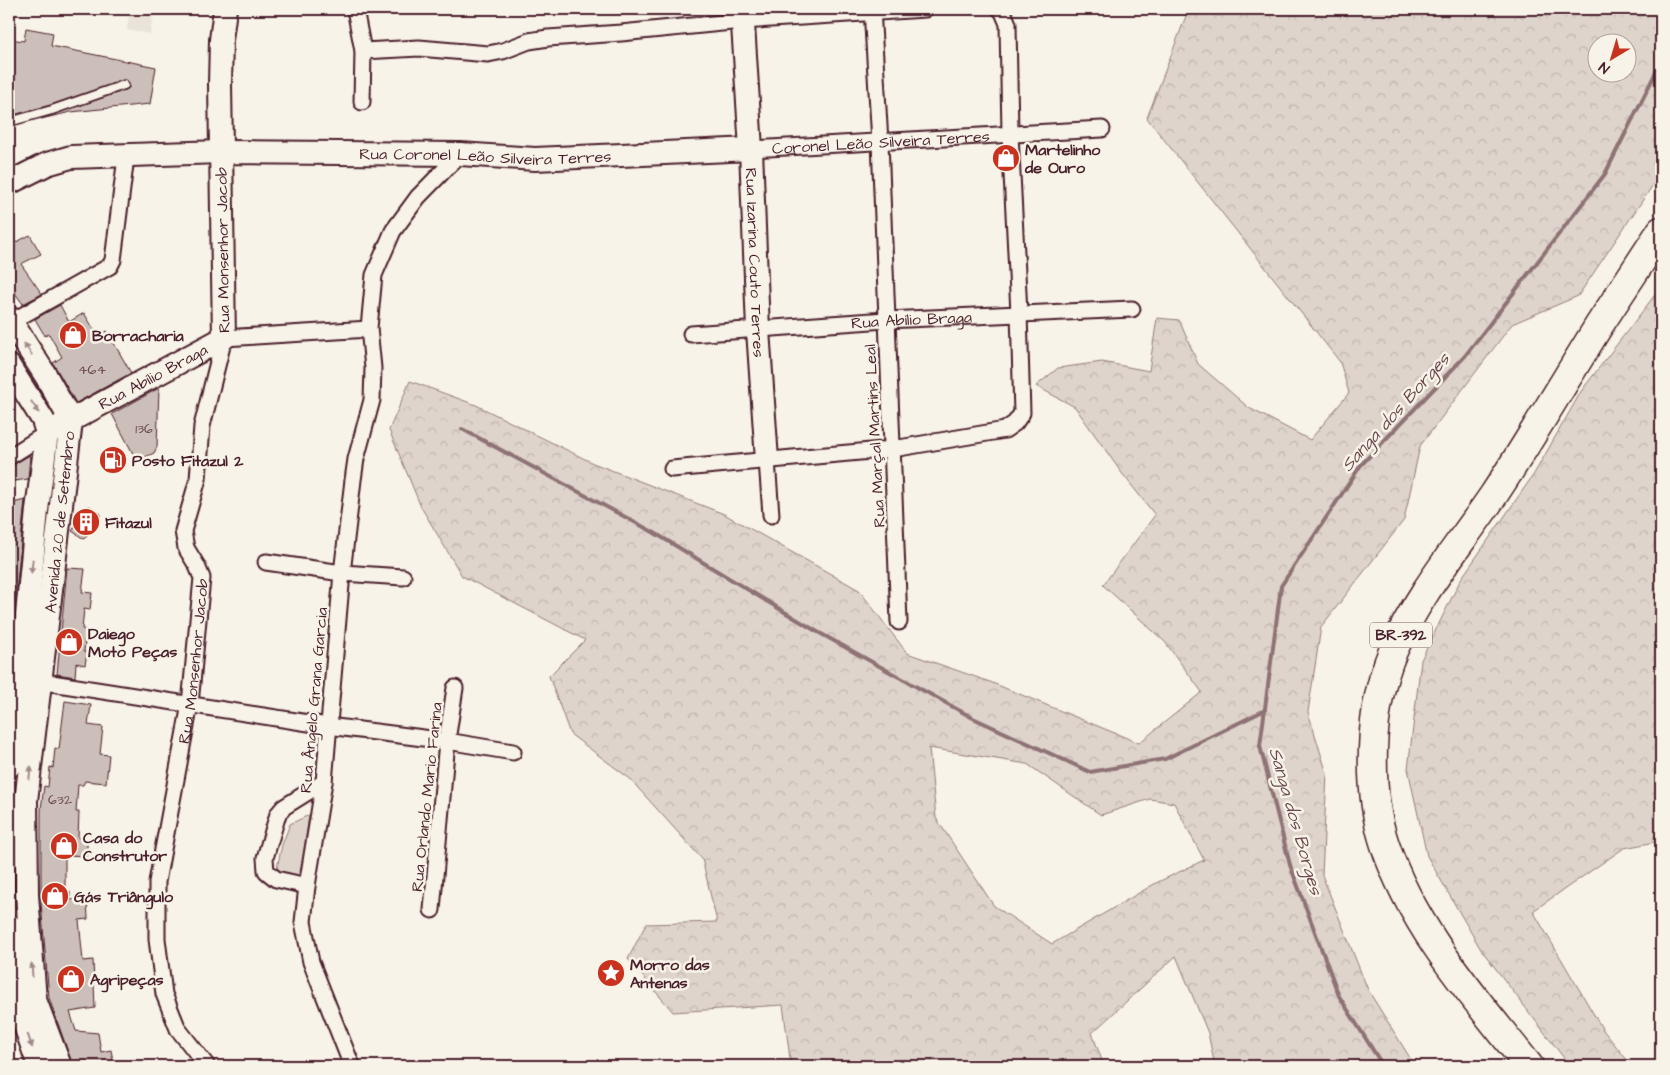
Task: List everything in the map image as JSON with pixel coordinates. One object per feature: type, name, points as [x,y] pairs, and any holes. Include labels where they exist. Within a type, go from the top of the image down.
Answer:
[{"type":"highway","name":"BR-392","points":[[1529,1066],[1444,956],[1419,918],[1398,877],[1384,844],[1376,806],[1372,768],[1373,730],[1385,673],[1407,623],[1443,565],[1493,496],[1602,321],[1661,232]]},
{"type":"street","name":"Rua Monsenhor Jacob","points":[[207,1066],[178,1029],[164,994],[156,939],[157,882],[190,704],[202,578],[186,548],[183,531],[198,479],[202,426],[224,338],[221,40],[225,9]]},
{"type":"street","points":[[355,9],[363,51],[362,102]]},
{"type":"street","points":[[363,51],[419,48],[488,54],[503,51],[529,41],[548,38],[621,33],[742,15],[924,9]]},
{"type":"street","name":"Rua Marçal Martins Leal","points":[[872,10],[880,142],[899,622]]},
{"type":"street","points":[[672,468],[893,449],[1005,430],[1015,423],[1022,413],[1020,313],[1010,134],[1008,24],[1002,10]]},
{"type":"street","name":"Rua Izarina Couto Terres","points":[[742,15],[758,330],[771,515]]},
{"type":"street","name":"Coronel Leão Silveira Terres","points":[[750,149],[1102,129]]},
{"type":"street","name":"Rua Coronel Leão Silveira Terres","points":[[221,152],[460,154],[535,159],[750,149]]},
{"type":"street","points":[[9,183],[47,164],[71,158],[221,152]]},
{"type":"street","name":"Rua Ângelo Grana Garcia","points":[[352,1066],[311,962],[303,922],[324,782],[342,573],[356,459],[372,400],[374,368],[369,329],[374,275],[393,231],[418,197],[460,154]]},
{"type":"street","points":[[9,321],[110,266],[113,260],[126,156]]},
{"type":"street","name":"Rua Abílio Braga","points":[[691,334],[886,320],[1132,309]]},
{"type":"street","name":"Avenida 20 de Setembro","points":[[9,321],[46,376],[70,421],[61,511],[31,680],[18,801],[27,895],[26,1003],[60,1066]]},
{"type":"street","name":"Rua Abílio Braga","points":[[9,457],[47,432],[224,338],[369,329]]},
{"type":"street","name":"Avenida 20 de Setembro","points":[[9,366],[43,420],[47,432],[37,510],[31,680],[9,766]]},
{"type":"street","points":[[37,510],[61,511]]},
{"type":"street","points":[[266,562],[342,573],[403,577]]},
{"type":"street","points":[[31,680],[328,726],[447,740],[513,752]]},
{"type":"street","name":"Rua Orlando Mario Farina","points":[[432,910],[447,740],[455,688]]},
{"type":"street","points":[[307,886],[276,879],[266,871],[265,858],[278,814],[284,807],[324,782]]},
{"type":"street","name":"Avenida 20 de Setembro","points":[[9,925],[39,1066]]},
{"type":"lane","points":[[9,122],[52,110],[124,85]]},
{"type":"shaded area","points":[[90,9],[154,9],[150,34],[127,30],[129,15]]},
{"type":"green space","points":[[1183,9],[1661,9],[1661,173],[1578,296],[1512,324],[1420,446],[1404,520],[1321,627],[1308,712],[1327,774],[1322,875],[1368,990],[1415,1066],[1215,1066],[1208,1033],[1176,956],[1092,1033],[1104,1066],[791,1066],[783,1005],[673,1012],[628,959],[646,924],[717,922],[702,859],[629,778],[570,734],[549,676],[585,640],[462,576],[421,507],[389,430],[410,381],[476,405],[593,463],[724,514],[859,590],[907,653],[990,682],[1139,743],[1202,692],[1165,642],[1103,585],[1155,515],[1121,472],[1075,407],[1036,386],[1058,368],[1102,362],[1149,371],[1157,318],[1179,320],[1198,364],[1249,408],[1310,440],[1349,393],[1340,362],[1147,118],[1186,16]],"holes":[[[929,748],[1027,764],[1101,815],[1150,799],[1174,803],[1204,860],[1156,883],[1052,944],[994,906],[936,818]]]},
{"type":"green space","points":[[1661,287],[1661,841],[1624,848],[1533,911],[1603,1030],[1632,1066],[1570,1066],[1480,948],[1427,856],[1408,769],[1421,660],[1461,579],[1534,474],[1582,390]]},
{"type":"green space","points":[[309,815],[300,880],[276,873],[282,845],[290,824]]},
{"type":"building","points":[[26,28],[53,33],[51,46],[156,67],[150,104],[71,112],[41,119],[126,90],[129,88],[129,84],[127,80],[123,80],[50,105],[9,116],[9,39],[24,41]]},
{"type":"building","points":[[30,235],[41,254],[21,264],[42,294],[23,304],[9,285],[9,246]]},
{"type":"building","points":[[60,305],[69,322],[84,313],[98,336],[107,331],[131,373],[76,403],[53,363],[62,357],[49,334],[45,336],[35,319]]},
{"type":"building","points":[[159,388],[157,447],[154,453],[137,461],[112,414]]},
{"type":"building","points":[[30,455],[28,479],[9,482],[9,467]]},
{"type":"building","points":[[25,500],[15,603],[9,603],[9,504]]},
{"type":"building","name":"Fitazul","points":[[89,506],[101,514],[84,539],[72,531]]},
{"type":"building","points":[[67,568],[85,569],[82,592],[92,593],[90,610],[84,609],[82,629],[86,630],[84,652],[87,652],[85,665],[76,663],[75,677],[57,674]]},
{"type":"building","points":[[65,701],[91,705],[88,725],[103,727],[100,754],[109,755],[106,783],[85,781],[83,785],[78,785],[76,812],[79,812],[78,838],[87,839],[87,856],[65,855],[65,892],[70,892],[70,900],[87,898],[88,919],[79,920],[83,961],[93,960],[95,1008],[70,1012],[76,1031],[98,1033],[101,1052],[111,1050],[114,1065],[107,1066],[73,1066],[49,998],[41,903],[41,809],[44,786],[48,787],[50,767],[53,768],[55,748],[59,749]]},
{"type":"waterway","name":"Sanga dos Borges","points":[[1383,1066],[1339,996],[1290,865],[1260,746],[1281,586],[1361,465],[1465,356],[1605,174],[1661,62]]},
{"type":"waterway","points":[[462,429],[653,532],[816,631],[973,718],[1090,772],[1165,759],[1265,710]]},
{"type":"place","name":"Martelinho de Ouro","points":[[1006,158]]},
{"type":"place","name":"Borracharia","points":[[73,335]]},
{"type":"place","name":"Posto Fitazul 2","points":[[113,460]]},
{"type":"place","name":"Fitazul","points":[[86,522]]},
{"type":"place","name":"Daiego Moto Peças","points":[[69,642]]},
{"type":"place","name":"Casa do Construtor","points":[[64,846]]},
{"type":"place","name":"Gás Triângulo","points":[[55,896]]},
{"type":"place","name":"Morro das Antenas","points":[[611,973]]},
{"type":"place","name":"Agripeças","points":[[71,979]]}]
